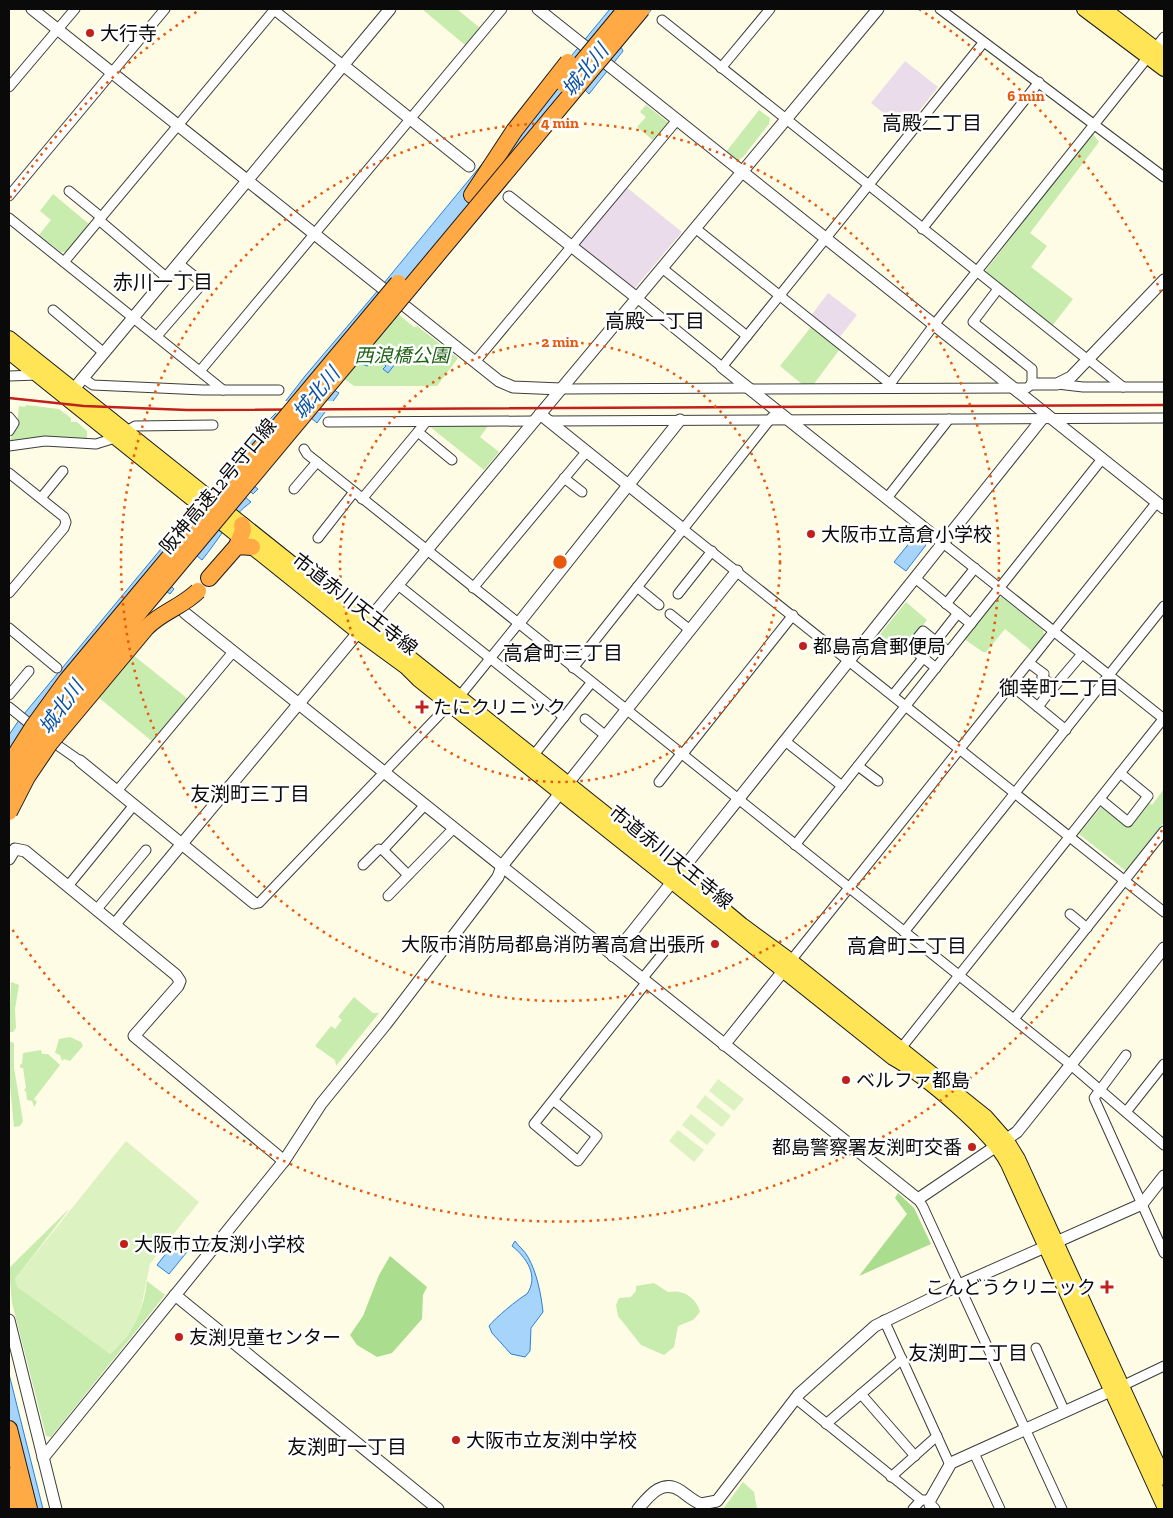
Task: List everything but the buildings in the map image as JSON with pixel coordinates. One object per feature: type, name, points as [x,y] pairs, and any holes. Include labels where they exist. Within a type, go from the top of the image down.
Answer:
[{"type":"highway","points":[[472,195],[529,110],[612,9]]},
{"type":"highway","name":"阪神高速12号守口線","points":[[9,765],[49,704],[72,674],[626,9]]},
{"type":"highway","name":"阪神高速12号守口線","points":[[9,789],[43,732],[76,688],[642,9]]},
{"type":"highway","points":[[209,578],[241,538]]},
{"type":"highway","points":[[9,812],[27,777],[50,743],[146,628],[161,615],[180,607],[198,591]]},
{"type":"highway","points":[[9,1430],[29,1509]]},
{"type":"highway","points":[[9,1476],[17,1509]]},
{"type":"main road","points":[[1084,9],[1158,49]]},
{"type":"main road","points":[[1104,9],[1158,49],[1164,70]]},
{"type":"main road","name":"市道赤川天王寺線","points":[[9,338],[70,394],[194,494],[241,538],[362,628]]},
{"type":"main road","name":"市道赤川天王寺線","points":[[9,352],[38,375],[70,394]]},
{"type":"main road","name":"市道赤川天王寺線","points":[[241,538],[293,564],[406,667],[533,756],[564,788]]},
{"type":"main road","name":"市道赤川天王寺線","points":[[455,701],[897,1054],[986,1117],[1002,1144],[1018,1159],[1051,1244],[1117,1388],[1164,1506]]},
{"type":"main road","name":"市道赤川天王寺線","points":[[1117,1388],[1164,1478]]},
{"type":"street","points":[[32,9],[505,385],[561,389],[566,391],[888,386],[1027,388],[1032,384],[1164,387]]},
{"type":"street","points":[[9,88],[74,9]]},
{"type":"street","points":[[9,196],[162,12],[152,9]]},
{"type":"street","points":[[64,262],[274,9],[469,166]]},
{"type":"street","points":[[70,394],[390,9]]},
{"type":"street","points":[[200,371],[502,9]]},
{"type":"street","points":[[538,9],[1047,417],[1162,501],[1011,685],[724,1045]]},
{"type":"street","points":[[720,68],[770,9]]},
{"type":"street","points":[[115,924],[426,551],[541,418],[561,389],[878,9]]},
{"type":"street","points":[[940,9],[1164,177]]},
{"type":"street","points":[[662,20],[998,289],[1124,387]]},
{"type":"street","points":[[722,367],[983,43]]},
{"type":"street","points":[[888,386],[934,325],[1158,49]]},
{"type":"street","points":[[922,228],[1039,82]]},
{"type":"street","points":[[475,362],[677,120]]},
{"type":"street","points":[[68,191],[166,277]]},
{"type":"street","points":[[509,196],[750,389],[774,415]]},
{"type":"street","points":[[9,218],[223,390]]},
{"type":"street","points":[[695,228],[888,386]]},
{"type":"street","points":[[157,336],[203,283],[178,263]]},
{"type":"street","points":[[662,268],[747,336]]},
{"type":"street","points":[[1057,384],[1071,377],[1164,280]]},
{"type":"street","points":[[998,289],[973,322],[1032,369],[1032,384]]},
{"type":"street","points":[[53,310],[104,353]]},
{"type":"street","points":[[9,376],[38,375]]},
{"type":"street","points":[[83,378],[93,385],[223,390],[279,390]]},
{"type":"street","points":[[573,668],[774,415]]},
{"type":"street","points":[[328,422],[426,422],[541,418],[680,420],[774,415],[788,419],[1164,418]]},
{"type":"street","points":[[9,417],[14,423],[9,431]]},
{"type":"street","points":[[613,956],[943,543],[1047,417]]},
{"type":"street","points":[[541,418],[684,528],[1164,912]]},
{"type":"street","points":[[788,419],[1164,719],[897,1054]]},
{"type":"street","points":[[887,498],[949,419]]},
{"type":"street","points":[[11,708],[58,747],[80,761],[254,903],[260,903],[455,701],[680,420]]},
{"type":"street","points":[[362,499],[426,422]]},
{"type":"street","points":[[9,446],[45,441],[96,444],[120,435],[135,426],[213,425]]},
{"type":"street","points":[[418,432],[452,460]]},
{"type":"street","points":[[304,449],[317,462],[426,551],[1071,1065],[1164,1145]]},
{"type":"street","points":[[473,588],[586,451]]},
{"type":"street","points":[[795,845],[1102,459]]},
{"type":"street","points":[[294,489],[317,462]]},
{"type":"street","points":[[41,498],[64,470]]},
{"type":"street","points":[[9,472],[64,517],[66,522],[64,528],[9,593]]},
{"type":"street","points":[[564,478],[582,492]]},
{"type":"street","points":[[318,538],[354,492]]},
{"type":"street","points":[[678,594],[712,551]]},
{"type":"street","points":[[946,604],[975,568]]},
{"type":"street","points":[[43,1458],[284,1161],[321,1104],[386,1024],[498,877],[501,867],[737,571]]},
{"type":"street","points":[[915,578],[971,624]]},
{"type":"street","points":[[398,585],[564,717]]},
{"type":"street","points":[[637,587],[659,605]]},
{"type":"street","points":[[904,932],[1164,606]]},
{"type":"street","points":[[185,613],[424,806],[918,1199],[1062,1509]]},
{"type":"street","points":[[670,614],[690,630]]},
{"type":"street","points":[[936,641],[958,614]]},
{"type":"street","points":[[659,782],[793,615]]},
{"type":"street","points":[[9,628],[57,668]]},
{"type":"street","points":[[936,668],[910,647],[923,631],[949,652]]},
{"type":"street","points":[[117,791],[234,652]]},
{"type":"street","points":[[1029,663],[1044,674],[1042,677],[1054,687],[1082,654]]},
{"type":"street","points":[[893,696],[924,657]]},
{"type":"street","points":[[9,696],[29,671]]},
{"type":"street","points":[[533,756],[591,683]]},
{"type":"street","points":[[1038,707],[1047,695],[1046,691],[1051,684]]},
{"type":"street","points":[[1011,685],[1066,730]]},
{"type":"street","points":[[585,719],[606,736]]},
{"type":"street","points":[[785,741],[842,786]]},
{"type":"street","points":[[858,766],[878,781]]},
{"type":"street","points":[[1100,799],[1128,822],[1148,796],[1120,773]]},
{"type":"street","points":[[68,886],[134,805]]},
{"type":"street","points":[[363,866],[380,849],[383,850],[424,806]]},
{"type":"street","points":[[388,896],[453,829]]},
{"type":"street","points":[[1014,1019],[1164,831]]},
{"type":"street","points":[[9,859],[13,851],[22,849],[176,975],[180,981],[178,986],[134,1036],[284,1161]]},
{"type":"street","points":[[97,910],[146,850]]},
{"type":"street","points":[[383,850],[408,875]]},
{"type":"street","points":[[1070,914],[1087,928]]},
{"type":"street","points":[[553,1100],[598,1136],[578,1161],[534,1124],[644,981],[668,946]]},
{"type":"street","points":[[918,1199],[1018,1132],[1164,948]]},
{"type":"street","points":[[1126,1055],[1094,1098],[1164,1253]]},
{"type":"street","points":[[1126,1112],[1164,1064]]},
{"type":"street","points":[[638,1509],[654,1491],[666,1487],[678,1490],[701,1504],[717,1501],[795,1398],[884,1320],[1142,1204],[1164,1176]]},
{"type":"street","points":[[175,1295],[438,1509]]},
{"type":"street","points":[[9,1320],[56,1509]]},
{"type":"street","points":[[884,1320],[950,1464]]},
{"type":"street","points":[[1036,1348],[1065,1412]]},
{"type":"street","points":[[826,1424],[902,1359]]},
{"type":"street","points":[[913,1509],[929,1503],[950,1464],[1164,1366]]},
{"type":"street","points":[[861,1394],[915,1456]]},
{"type":"street","points":[[795,1398],[891,1477],[929,1503]]},
{"type":"street","points":[[891,1477],[937,1436]]},
{"type":"street","points":[[974,1453],[1000,1509]]},
{"type":"shaded area","points":[[905,61],[938,87],[904,130],[871,103]]},
{"type":"shaded area","points":[[625,186],[682,232],[634,289],[579,246],[580,241]]},
{"type":"shaded area","points":[[828,293],[857,315],[839,338],[810,317]]},
{"type":"green space","points":[[422,9],[457,9],[480,28],[465,45]]},
{"type":"green space","points":[[646,105],[669,123],[654,141],[637,127],[646,117],[640,112]]},
{"type":"green space","points":[[759,110],[770,118],[769,124],[743,157],[737,161],[726,152]]},
{"type":"green space","points":[[1092,133],[1099,142],[1030,233],[1047,246],[1031,267],[1073,299],[1052,326],[986,276],[986,270]]},
{"type":"green space","points":[[53,194],[89,224],[67,252],[61,252],[39,235],[51,220],[40,211]]},
{"type":"green space","name":"西浪橋公園","points":[[398,314],[414,327],[417,326],[458,358],[437,386],[354,386],[343,378]]},
{"type":"green space","points":[[811,327],[840,349],[813,385],[803,385],[780,366]]},
{"type":"green space","points":[[26,405],[59,409],[71,418],[71,422],[77,422],[87,431],[87,439],[42,437],[9,442],[17,424],[19,406],[25,407]]},
{"type":"green space","points":[[429,426],[488,426],[480,437],[499,452],[484,470]]},
{"type":"green space","points":[[1002,597],[1043,630],[1044,635],[1032,651],[1005,629],[986,652],[983,652],[964,639],[997,598]]},
{"type":"green space","points":[[906,602],[927,620],[905,648],[902,645],[894,649],[878,637]]},
{"type":"green space","points":[[133,655],[188,699],[153,742],[98,697]]},
{"type":"green space","points":[[1164,789],[1164,822],[1126,871],[1079,834],[1102,806],[1129,825],[1148,802],[1152,805]]},
{"type":"green space","points":[[11,982],[19,985],[15,1009],[16,1028],[13,1032],[9,1032]]},
{"type":"green space","points":[[354,997],[373,1013],[379,1013],[336,1066],[335,1060],[315,1046],[331,1026],[335,1029],[342,1020],[338,1017]]},
{"type":"green space","points":[[70,1037],[81,1042],[83,1046],[70,1061],[64,1059],[62,1061],[60,1055],[55,1053],[59,1039]]},
{"type":"green space","points":[[9,1041],[14,1043],[14,1068],[23,1121],[20,1126],[14,1127],[9,1074]]},
{"type":"green space","points":[[41,1050],[42,1054],[48,1054],[60,1065],[34,1099],[37,1102],[34,1107],[32,1101],[27,1100],[26,1091],[24,1091],[26,1087],[23,1068],[20,1068],[20,1065],[22,1064],[23,1053]]},
{"type":"green space","points":[[718,1079],[744,1099],[734,1111],[709,1091]]},
{"type":"green space","points":[[705,1095],[731,1116],[722,1127],[696,1107]]},
{"type":"green space","points":[[691,1114],[716,1134],[707,1145],[682,1125]]},
{"type":"green space","points":[[678,1130],[704,1150],[694,1162],[669,1141]]},
{"type":"green space","points":[[126,1141],[199,1202],[150,1264],[140,1313],[128,1336],[110,1354],[17,1287],[15,1279]]},
{"type":"green space","points":[[898,1193],[914,1208],[931,1244],[859,1276],[907,1214],[895,1198]]},
{"type":"green space","points":[[70,1208],[15,1279],[110,1354],[125,1338],[136,1321],[143,1302],[147,1281],[165,1295],[51,1437],[46,1436],[12,1303],[9,1268]]},
{"type":"green space","points":[[390,1256],[427,1287],[423,1295],[422,1319],[392,1353],[377,1357],[357,1345],[350,1335],[363,1316],[379,1275]]},
{"type":"green space","points":[[654,1283],[668,1292],[674,1291],[688,1295],[695,1302],[700,1312],[693,1320],[678,1326],[674,1347],[664,1355],[641,1345],[618,1316],[616,1305],[619,1298],[631,1297],[636,1291],[636,1286]]},
{"type":"green space","points":[[743,1482],[754,1492],[757,1509],[723,1509]]},
{"type":"water","name":"城北川","points":[[610,9],[652,9],[621,47],[623,51],[589,94],[585,90],[372,346],[377,353],[395,364],[388,373],[383,369],[386,366],[379,359],[367,366],[358,362],[334,390],[339,393],[317,423],[311,418],[254,486],[258,489],[253,494],[250,491],[245,497],[251,502],[230,522],[202,560],[197,556],[171,586],[174,589],[170,594],[166,591],[147,614],[153,618],[48,744],[9,813],[9,735],[19,720],[263,426],[278,411]]},
{"type":"water","points":[[915,536],[926,545],[906,571],[894,562]]},
{"type":"water","points":[[179,1237],[191,1247],[169,1274],[157,1265]]},
{"type":"water","points":[[515,1241],[527,1255],[534,1270],[543,1312],[531,1328],[530,1351],[525,1357],[511,1354],[492,1333],[489,1326],[496,1318],[527,1294],[532,1281],[527,1262],[512,1246]]},
{"type":"water","points":[[9,1374],[43,1509],[9,1509]]},
{"type":"pier","points":[[283,401],[335,401],[326,412],[273,413]]},
{"type":"railway","points":[[9,398],[84,406],[187,410],[1164,405]]},
{"type":"place","name":"大行寺","points":[[90,33]]},
{"type":"place","name":"大阪市立高倉小学校","points":[[811,534]]},
{"type":"place","name":"都島高倉郵便局","points":[[803,646]]},
{"type":"place","name":"たにクリニック","points":[[422,707]]},
{"type":"place","name":"大阪市消防局都島消防署高倉出張所","points":[[715,944]]},
{"type":"place","name":"ベルファ都島","points":[[846,1080]]},
{"type":"place","name":"都島警察署友渕町交番","points":[[972,1147]]},
{"type":"place","name":"大阪市立友渕小学校","points":[[124,1244]]},
{"type":"place","name":"こんどうクリニック","points":[[1107,1287]]},
{"type":"place","name":"友渕児童センター","points":[[179,1337]]},
{"type":"place","name":"大阪市立友渕中学校","points":[[456,1440]]},
{"type":"district","name":"高殿二丁目","points":[[932,123]]},
{"type":"district","name":"赤川一丁目","points":[[163,282]]},
{"type":"district","name":"高殿一丁目","points":[[655,321]]},
{"type":"district","name":"高倉町三丁目","points":[[563,653]]},
{"type":"district","name":"御幸町二丁目","points":[[1059,688]]},
{"type":"district","name":"友渕町三丁目","points":[[250,794]]},
{"type":"district","name":"高倉町二丁目","points":[[907,946]]},
{"type":"district","name":"友渕町二丁目","points":[[968,1353]]},
{"type":"district","name":"友渕町一丁目","points":[[347,1447]]}]
